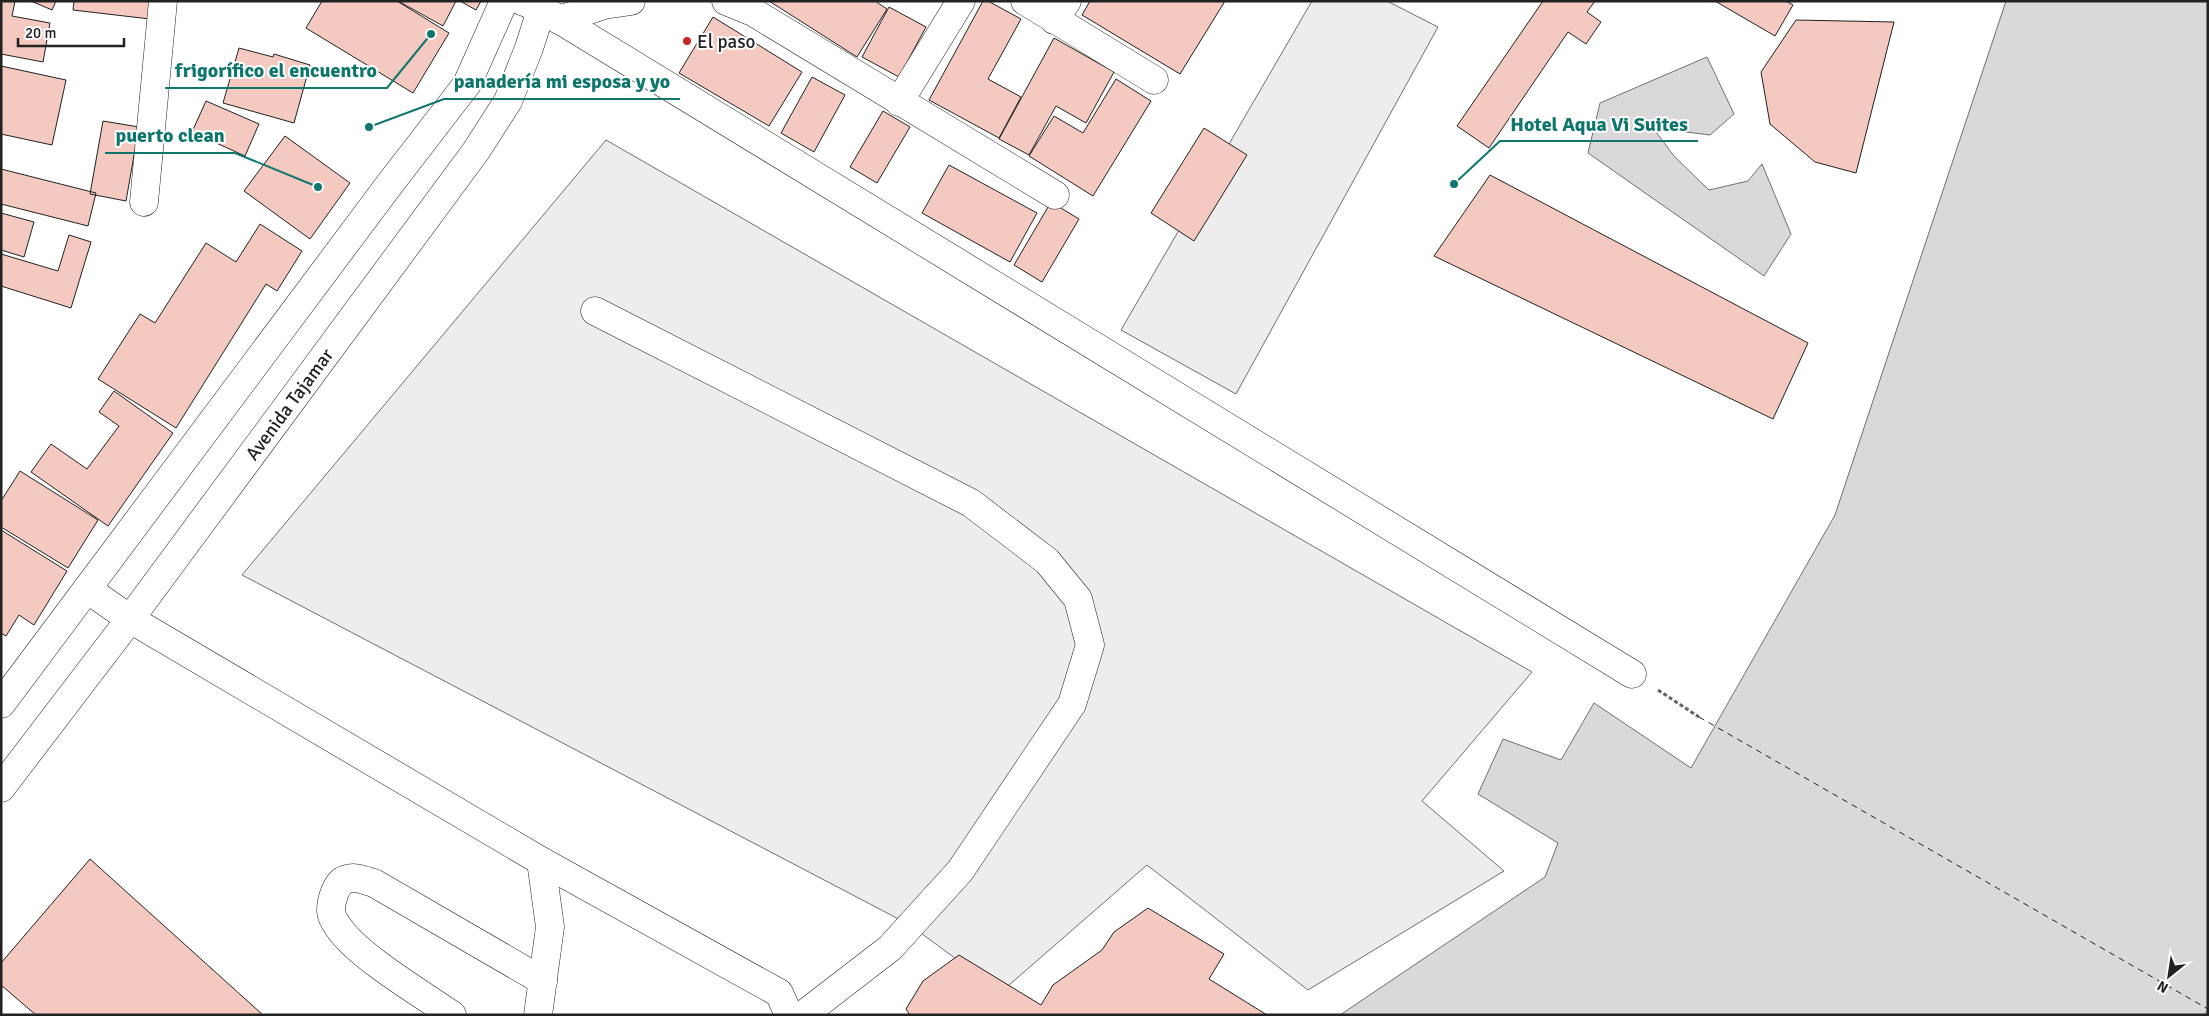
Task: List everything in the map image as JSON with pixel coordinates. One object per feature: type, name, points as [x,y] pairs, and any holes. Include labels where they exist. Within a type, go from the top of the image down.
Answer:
[{"type":"street","points":[[144,202],[163,1]]},
{"type":"street","points":[[1,704],[389,184],[467,84],[504,1]]},
{"type":"street","points":[[542,8],[604,5],[632,1]]},
{"type":"street","points":[[726,1],[754,12],[1054,195]]},
{"type":"street","points":[[899,102],[961,1]]},
{"type":"street","points":[[1025,1],[1060,11],[1154,80]]},
{"type":"street","points":[[542,8],[1632,674]]},
{"type":"street","name":"Avenida Tajamar","points":[[1,788],[130,619],[476,151],[508,100],[529,48],[542,8]]},
{"type":"street","points":[[595,310],[971,503],[1047,561],[1078,600],[1090,645],[1072,704],[960,871],[890,948],[803,1015]]},
{"type":"street","points":[[88,589],[130,619],[541,861],[779,994],[789,1015]]},
{"type":"street","points":[[538,1015],[550,927],[541,861]]},
{"type":"street","points":[[452,1015],[377,963],[351,942],[339,929],[331,913],[332,899],[338,885],[347,878],[374,883],[543,981]]},
{"type":"path","points":[[1632,674],[1698,717]]},
{"type":"shaded area","points":[[1312,1],[1387,1],[1438,27],[1236,394],[1121,330]]},
{"type":"shaded area","points":[[2006,1],[2208,1],[2208,1009],[2205,1015],[1340,1015],[1545,877],[1558,843],[1478,794],[1503,739],[1561,760],[1594,703],[1691,768],[1835,515]]},
{"type":"shaded area","points":[[1707,57],[1734,114],[1710,135],[1653,128],[1674,156],[1709,190],[1748,181],[1762,164],[1791,234],[1764,276],[1588,153],[1600,103]]},
{"type":"shaded area","points":[[606,140],[1532,672],[1422,801],[1504,871],[1308,990],[1147,865],[1001,992],[910,925],[242,575]]},
{"type":"building","points":[[1,1],[15,1],[12,16],[50,23],[43,62],[1,54]]},
{"type":"building","points":[[31,1],[56,1],[52,10]]},
{"type":"building","points":[[74,1],[152,1],[150,19],[73,10]]},
{"type":"building","points":[[322,1],[397,1],[449,33],[413,93],[306,28]]},
{"type":"building","points":[[398,1],[456,1],[443,26]]},
{"type":"building","points":[[460,1],[481,1],[476,10]]},
{"type":"building","points":[[769,1],[875,1],[887,9],[857,57]]},
{"type":"building","points":[[983,1],[988,1],[1021,19],[988,79],[1021,97],[999,138],[929,100]]},
{"type":"building","points":[[1090,1],[1225,1],[1180,74],[1082,15]]},
{"type":"building","points":[[1543,1],[1595,1],[1587,12],[1601,22],[1586,44],[1568,32],[1489,148],[1457,126]]},
{"type":"building","points":[[1715,1],[1786,1],[1793,5],[1775,36]]},
{"type":"building","points":[[889,7],[926,27],[899,77],[862,57]]},
{"type":"building","points":[[713,17],[802,72],[769,126],[679,73]]},
{"type":"building","points":[[1796,20],[1894,22],[1856,173],[1815,162],[1770,124],[1761,72]]},
{"type":"building","points":[[1054,38],[1114,72],[1086,123],[1056,106],[1029,155],[999,139]]},
{"type":"building","points":[[239,48],[273,57],[274,54],[310,65],[294,123],[223,103]]},
{"type":"building","points":[[1,66],[66,80],[52,145],[1,134]]},
{"type":"building","points":[[812,77],[845,95],[814,152],[781,133]]},
{"type":"building","points":[[1116,79],[1151,101],[1093,196],[1029,156],[1054,116],[1083,133]]},
{"type":"building","points":[[206,101],[259,124],[245,156],[192,132]]},
{"type":"building","points":[[883,111],[910,127],[877,183],[850,167]]},
{"type":"building","points":[[103,121],[139,127],[126,201],[90,194]]},
{"type":"building","points":[[1204,128],[1247,155],[1194,241],[1151,213]]},
{"type":"building","points":[[285,136],[350,183],[310,239],[244,191]]},
{"type":"building","points":[[949,165],[1037,213],[1010,262],[922,213]]},
{"type":"building","points":[[1,169],[96,193],[88,226],[1,204]]},
{"type":"building","points":[[1490,175],[1808,343],[1773,419],[1434,256]]},
{"type":"building","points":[[1051,202],[1079,219],[1042,282],[1014,265]]},
{"type":"building","points":[[1,213],[34,222],[24,257],[1,250]]},
{"type":"building","points":[[260,224],[302,251],[277,291],[266,284],[176,428],[98,379],[140,314],[155,323],[206,243],[236,262]]},
{"type":"building","points":[[69,235],[91,242],[71,308],[1,286],[1,254],[58,271]]},
{"type":"building","points":[[114,391],[173,433],[108,526],[31,472],[51,444],[87,469],[119,426],[99,412]]},
{"type":"building","points":[[20,471],[98,520],[68,568],[1,527],[1,501]]},
{"type":"building","points":[[1,530],[67,571],[34,625],[19,615],[6,636],[1,633]]},
{"type":"building","points":[[90,859],[263,1015],[36,1015],[1,985],[1,963]]},
{"type":"building","points":[[1148,908],[1224,954],[1209,979],[1267,1015],[910,1015],[906,1009],[923,981],[959,955],[1041,1005],[1053,985],[1102,950],[1114,932]]},
{"type":"ferry route","points":[[1699,717],[2208,1009]]},
{"type":"place","name":"frigorífico el encuentro","points":[[431,34]]},
{"type":"place","name":"El paso","points":[[687,41]]},
{"type":"place","name":"panadería mi esposa y yo","points":[[369,127]]},
{"type":"place","name":"Hotel Aqua Vi Suites","points":[[1454,184]]},
{"type":"place","name":"puerto clean","points":[[318,187]]}]
